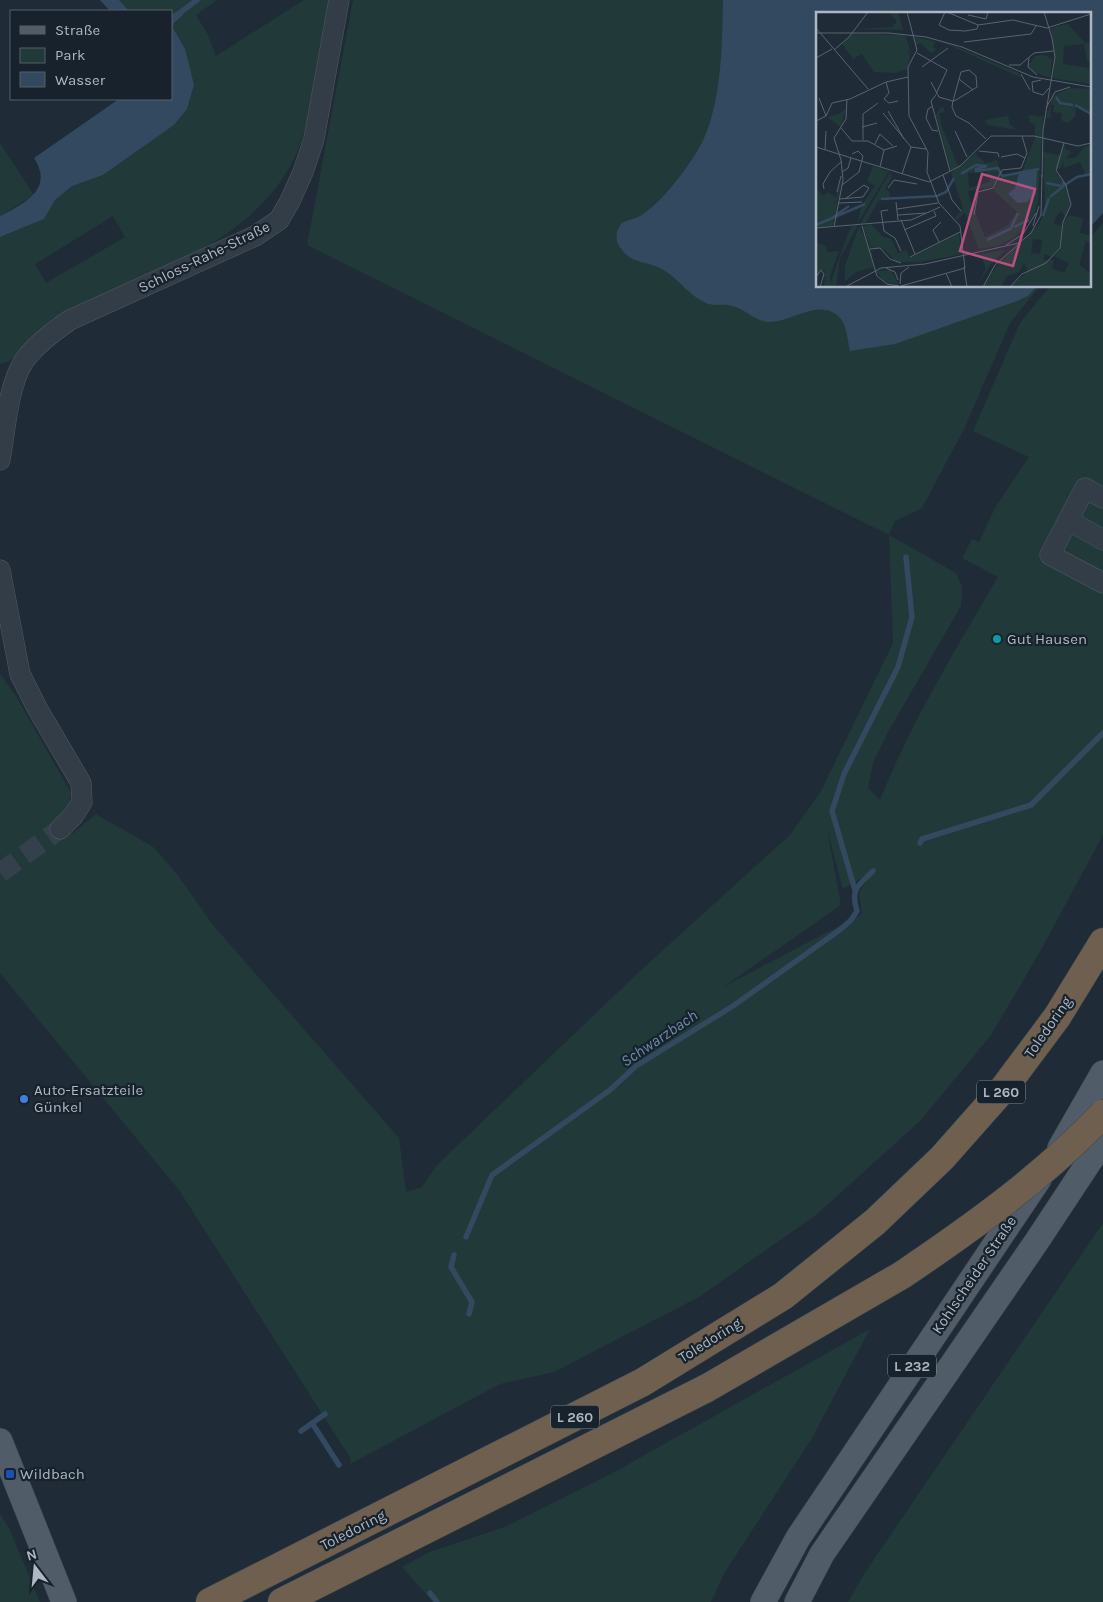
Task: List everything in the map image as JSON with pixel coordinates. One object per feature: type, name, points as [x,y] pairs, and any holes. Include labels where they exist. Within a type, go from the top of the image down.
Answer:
[{"type":"highway","name":"Toledoring","points":[[210,1602],[643,1382],[783,1296],[875,1222],[942,1158],[1004,1088],[1057,1017],[1103,942]]},
{"type":"highway","name":"L 260","points":[[282,1602],[707,1388],[902,1275],[971,1229],[1034,1178],[1103,1114]]},
{"type":"main road","name":"Kohlscheider Straße","points":[[763,1602],[798,1538],[1069,1135],[1103,1073]]},
{"type":"main road","name":"L 232","points":[[797,1602],[822,1554],[1037,1241],[1103,1140]]},
{"type":"main road","points":[[0,1442],[64,1602]]},
{"type":"street","name":"Schloss-Rahe-Straße","points":[[0,460],[14,385],[24,362],[50,334],[70,320],[246,240],[278,220],[300,180],[314,139],[339,0]]},
{"type":"street","points":[[1103,498],[1085,488],[1050,555],[1103,583]]},
{"type":"street","points":[[1068,520],[1103,540]]},
{"type":"street","points":[[0,570],[20,674],[37,708],[81,783],[82,802],[73,816],[60,829]]},
{"type":"green space","points":[[119,0],[217,0],[196,15],[207,33],[216,56],[304,0],[330,0],[313,98],[305,130],[290,166],[269,196],[242,222],[212,243],[179,262],[54,319],[45,326],[22,352],[0,364],[0,237],[44,219],[55,200],[72,185],[103,175],[174,125],[187,109],[194,85],[173,28],[174,23],[182,15],[179,10],[172,14],[172,10],[128,10]],"holes":[[[113,216],[125,237],[46,283],[35,264]]]},
{"type":"green space","points":[[353,0],[1103,0],[1103,213],[1090,228],[1090,12],[816,12],[816,288],[1038,288],[1010,323],[964,429],[922,508],[895,521],[889,535],[307,245]]},
{"type":"green space","points":[[0,143],[34,195],[0,216]]},
{"type":"green space","points":[[1103,223],[1103,835],[1041,950],[991,1035],[921,1120],[816,1215],[699,1297],[554,1372],[500,1384],[350,1464],[351,1459],[179,1190],[0,973],[0,674],[16,696],[71,793],[69,803],[55,822],[64,836],[73,833],[96,814],[153,847],[177,874],[213,925],[399,1138],[406,1192],[422,1187],[437,1165],[639,972],[790,835],[820,793],[893,643],[889,535],[956,573],[962,587],[961,606],[888,732],[873,763],[868,788],[880,800],[920,714],[998,577],[962,558],[972,539],[979,542],[996,506],[1029,457],[973,431],[1020,323],[1048,288],[1090,288],[1090,238]],"holes":[[[827,829],[843,889],[872,872],[859,893],[862,914],[723,987],[841,905]]]},
{"type":"green space","points":[[1103,1223],[1103,1602],[848,1602],[864,1574]]},
{"type":"green space","points":[[870,1329],[812,1438],[725,1572],[711,1602],[433,1602],[402,1567],[430,1552],[507,1526],[609,1475]]},
{"type":"green space","points":[[0,1514],[9,1528],[40,1602],[0,1602]]},
{"type":"water","points":[[100,0],[119,0],[128,10],[109,10]]},
{"type":"water","points":[[723,0],[1103,0],[1103,213],[1090,227],[1090,12],[816,12],[816,288],[1035,288],[1028,296],[1017,301],[895,344],[850,351],[841,319],[832,312],[824,310],[809,311],[770,322],[760,320],[729,305],[709,304],[700,300],[661,269],[634,260],[628,256],[618,244],[617,236],[622,223],[648,211],[676,182],[703,141],[710,123],[719,82]]},
{"type":"water","points":[[179,10],[183,15],[174,23],[173,28],[185,49],[194,85],[187,109],[174,125],[103,175],[72,186],[55,200],[44,219],[0,237],[0,216],[19,206],[34,194],[39,187],[41,178],[34,158],[118,100],[172,100],[172,14]]},
{"type":"waterway","points":[[181,12],[197,0]]},
{"type":"waterway","points":[[855,890],[832,811],[844,774],[898,667],[912,617],[906,557]]},
{"type":"waterway","name":"Schwarzbach","points":[[920,843],[922,839],[1031,805],[1103,733]]},
{"type":"waterway","name":"Schwarzbach","points":[[466,1237],[492,1175],[610,1090],[636,1066],[733,1006],[841,929],[857,911],[854,898],[857,888],[873,871]]},
{"type":"waterway","name":"Schwarzbach","points":[[454,1255],[451,1267],[472,1302],[469,1314]]},
{"type":"waterway","name":"Schwarzbach","points":[[301,1431],[325,1414]]},
{"type":"waterway","points":[[312,1423],[339,1465]]},
{"type":"waterway","points":[[430,1593],[437,1602]]},
{"type":"tunnel","points":[[0,873],[60,829]]},
{"type":"place","name":"Gut Hausen","points":[[997,639]]},
{"type":"place","name":"Auto-Ersatzteile Günkel","points":[[24,1099]]},
{"type":"place","name":"Wildbach","points":[[10,1474]]}]
